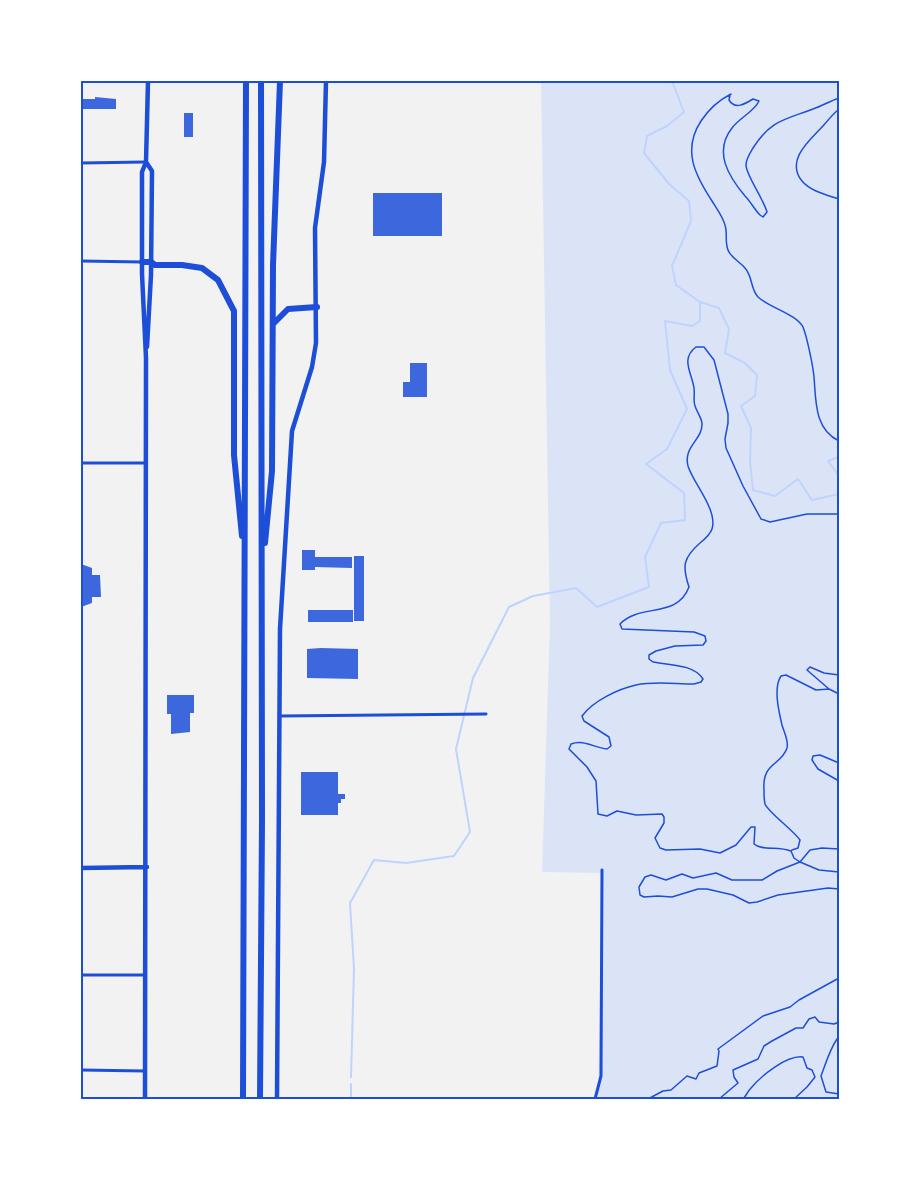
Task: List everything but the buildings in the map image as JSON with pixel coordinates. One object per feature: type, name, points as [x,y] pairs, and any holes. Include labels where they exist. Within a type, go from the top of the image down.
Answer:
[{"type":"highway","points":[[243,1099],[246,81]]},
{"type":"highway","points":[[260,1099],[261,81]]},
{"type":"highway","points":[[261,573],[273,471],[272,324],[280,81]]},
{"type":"highway","points":[[142,261],[155,265],[202,268],[218,280],[234,311],[234,454],[245,573]]},
{"type":"highway","points":[[272,324],[288,309],[317,307]]},
{"type":"street","points":[[145,1099],[146,358],[142,261],[142,172],[146,162],[148,81]]},
{"type":"street","points":[[277,1099],[280,629],[292,431],[315,349],[317,307],[315,228],[324,162],[326,81]]},
{"type":"street","points":[[81,164],[146,162]]},
{"type":"street","points":[[146,162],[152,171],[151,262],[146,358]]},
{"type":"street","points":[[81,261],[142,261]]},
{"type":"street","points":[[81,464],[146,463]]},
{"type":"street","points":[[279,716],[486,714]]},
{"type":"street","points":[[81,868],[147,867]]},
{"type":"street","points":[[595,1099],[601,1076],[602,870]]},
{"type":"street","points":[[81,975],[145,975]]},
{"type":"street","points":[[81,1070],[145,1071]]},
{"type":"path","points":[[839,98],[781,120],[758,140],[746,164],[748,175],[765,205],[767,212],[763,217],[729,177],[724,162],[725,146],[732,128],[755,108],[759,101],[753,99],[738,106],[733,105],[729,100],[730,94],[710,108],[697,127],[690,148],[696,173],[725,225],[729,254],[746,269],[752,288],[765,302],[799,321],[803,328],[814,377],[814,400],[817,411],[826,432],[839,441]]},
{"type":"path","points":[[839,109],[803,146],[797,157],[796,167],[807,186],[839,200]]},
{"type":"path","points":[[829,689],[816,690],[786,675],[781,676],[777,682],[787,748],[768,769],[764,777],[764,802],[768,809],[790,827],[800,840],[798,848],[791,851],[779,847],[760,849],[754,844],[755,827],[751,827],[736,845],[720,853],[700,849],[666,850],[660,848],[655,838],[664,823],[662,814],[636,815],[617,811],[602,816],[598,814],[596,781],[587,766],[569,748],[576,742],[584,742],[603,749],[611,746],[609,737],[590,726],[582,716],[587,710],[610,695],[637,685],[694,684],[703,679],[701,675],[689,669],[652,662],[649,655],[666,648],[703,645],[706,641],[705,636],[694,632],[622,629],[620,624],[632,615],[665,609],[681,600],[689,587],[684,568],[686,560],[695,547],[709,535],[713,527],[706,501],[688,466],[687,456],[700,432],[702,423],[695,407],[695,388],[688,370],[687,360],[690,351],[696,347],[704,347],[714,360],[728,414],[724,439],[726,448],[761,519],[770,522],[807,514],[839,514]]},
{"type":"path","points":[[839,675],[808,668],[809,673],[839,694]]},
{"type":"path","points":[[839,764],[820,755],[813,756],[812,760],[818,769],[839,781]]},
{"type":"path","points":[[839,849],[810,850],[800,862],[762,880],[732,880],[716,873],[693,878],[682,874],[666,880],[651,875],[641,880],[640,894],[644,897],[672,897],[707,889],[733,895],[749,903],[778,895],[828,888],[839,889]]},
{"type":"path","points":[[791,851],[794,858],[800,862],[819,870],[839,872]]},
{"type":"path","points":[[648,1099],[663,1091],[671,1090],[687,1076],[696,1079],[699,1073],[717,1066],[718,1049],[747,1026],[763,1016],[790,1007],[839,978]]},
{"type":"path","points":[[719,1099],[738,1083],[733,1070],[758,1059],[764,1046],[796,1028],[803,1028],[809,1019],[815,1017],[819,1022],[834,1024],[839,1022]]},
{"type":"path","points":[[839,1038],[828,1053],[827,1065],[821,1076],[826,1092],[839,1094]]},
{"type":"path","points":[[743,1099],[770,1070],[787,1059],[800,1056],[803,1057],[807,1068],[812,1070],[815,1077],[794,1099]]},
{"type":"shaded area","points":[[541,81],[839,82],[839,1099],[598,1099],[602,873],[542,872],[550,624]]},
{"type":"waterway","points":[[672,81],[684,112],[667,126],[647,136],[644,153],[669,184],[689,201],[691,221],[672,266],[676,285],[700,302],[719,308],[729,329],[725,353],[745,363],[757,375],[755,396],[741,406],[751,428],[750,461],[753,490],[775,496],[798,479],[812,500],[839,494]]},
{"type":"waterway","points":[[351,1077],[354,969],[350,903],[374,860],[406,863],[454,856],[470,832],[456,749],[473,678],[509,607],[533,596],[576,588],[597,607],[649,587],[645,557],[661,523],[685,520],[684,493],[646,464],[667,449],[687,409],[670,370],[665,321],[692,326],[700,321],[700,302]]},
{"type":"waterway","points":[[839,457],[828,461],[839,476]]},
{"type":"waterway","points":[[351,1084],[351,1099]]}]
